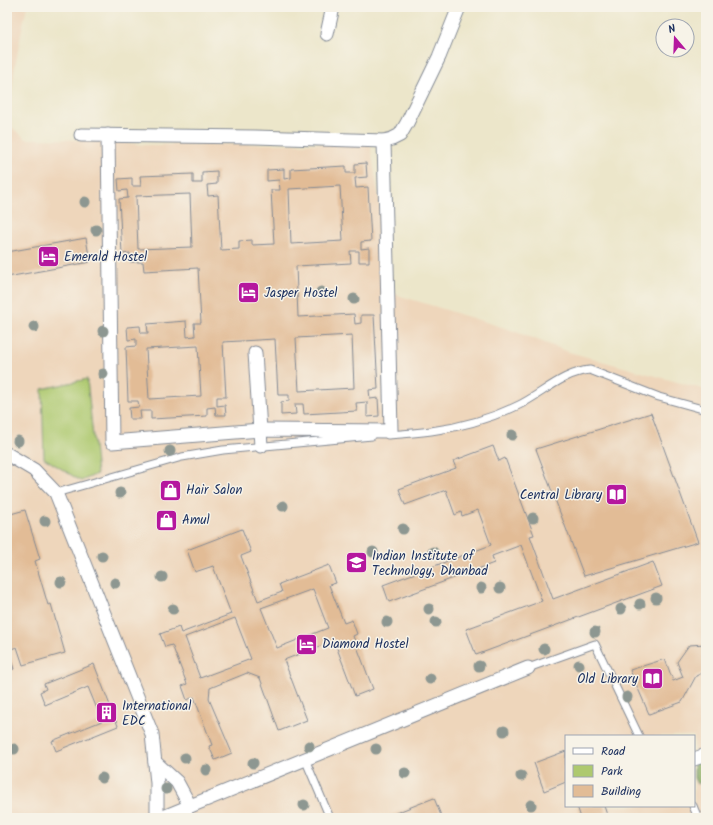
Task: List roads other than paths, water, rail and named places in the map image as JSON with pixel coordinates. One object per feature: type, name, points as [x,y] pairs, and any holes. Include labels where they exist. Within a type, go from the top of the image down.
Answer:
[{"type":"street","points":[[327,34],[333,7]]},
{"type":"street","points":[[81,135],[255,137],[384,141],[392,139],[400,135],[407,123],[439,57],[459,7]]},
{"type":"street","points":[[108,135],[112,442],[260,430],[391,432],[384,141]]},
{"type":"street","points":[[256,353],[261,446]]},
{"type":"street","points":[[7,454],[34,470],[56,493],[152,734],[157,783],[157,818]]},
{"type":"street","points":[[161,818],[528,668]]},
{"type":"street","points":[[695,759],[706,755]]},
{"type":"street","points":[[155,762],[177,782],[190,806]]},
{"type":"lane","points":[[56,493],[182,457],[223,450],[261,446],[432,431],[486,419],[520,404],[564,378],[586,370],[600,373],[659,397],[706,410]]},
{"type":"lane","points":[[528,668],[595,644],[639,735]]},
{"type":"lane","points":[[305,759],[330,818]]},
{"type":"lane","points":[[693,807],[698,818]]},
{"type":"place","name":"Emerald Hostel","points":[[48,257]]},
{"type":"place","name":"Jasper Hostel","points":[[248,293]]},
{"type":"place","name":"Hair Salon","points":[[170,490]]},
{"type":"place","name":"Central Library","points":[[617,495]]},
{"type":"place","name":"Amul","points":[[166,520]]},
{"type":"place","name":"Indian Institute of Technology, Dhanbad","points":[[356,563]]},
{"type":"place","name":"Diamond Hostel","points":[[306,644]]},
{"type":"place","name":"Old Library","points":[[653,679]]},
{"type":"place","name":"International EDC","points":[[106,713]]}]
